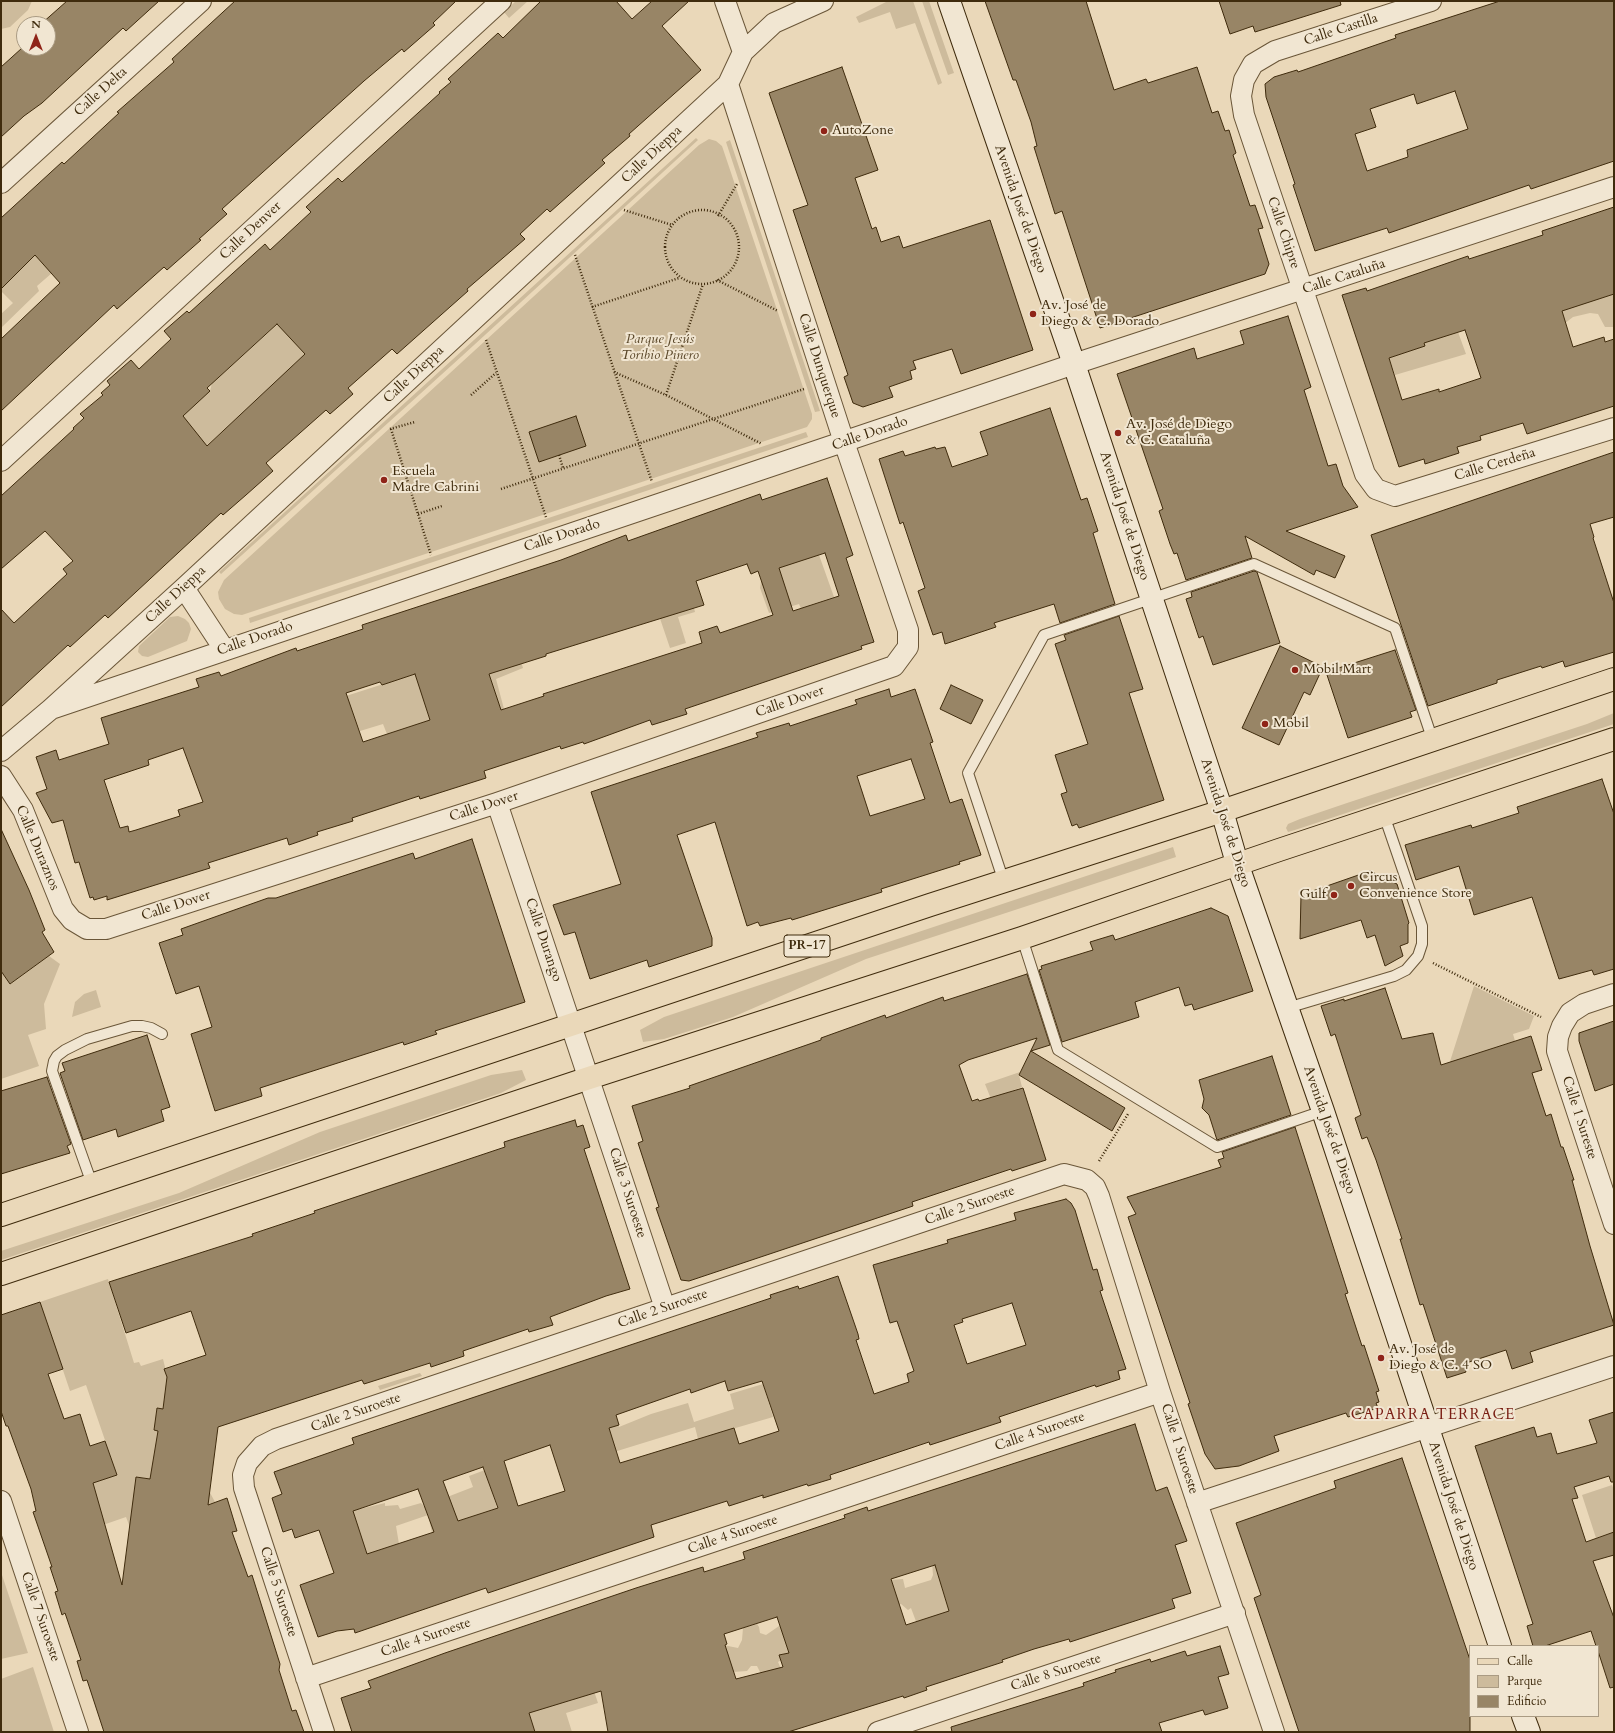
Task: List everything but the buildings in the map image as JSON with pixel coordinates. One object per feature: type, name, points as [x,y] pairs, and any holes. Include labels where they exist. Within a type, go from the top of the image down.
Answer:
[{"type":"main road","name":"Avenida José de Diego","points":[[949,1],[1074,364],[1238,863],[1323,1111],[1500,1645]]},
{"type":"main road","name":"PR-17","points":[[1,1215],[930,904],[1004,882],[1222,811],[1614,680]]},
{"type":"main road","points":[[1,1274],[589,1078],[1022,938],[1238,863],[1614,739]]},
{"type":"main road","points":[[1523,1717],[1529,1732]]},
{"type":"street","name":"Calle Delta","points":[[1,184],[202,1]]},
{"type":"street","name":"Calle Denver","points":[[1,461],[501,1]]},
{"type":"street","points":[[725,1],[743,52]]},
{"type":"street","name":"Calle Dieppa","points":[[1,751],[51,709],[184,588],[728,84],[743,52],[774,23],[823,1]]},
{"type":"street","name":"Calle Castilla","points":[[1253,64],[1275,51],[1431,1]]},
{"type":"street","name":"Calle Chipre","points":[[1253,64],[1244,80],[1241,96],[1244,115],[1365,474],[1376,489]]},
{"type":"street","name":"Calle Dunquerque","points":[[728,84],[844,442],[908,630],[908,647],[894,666]]},
{"type":"street","name":"Calle Cataluña","points":[[1074,364],[1303,291],[1614,187]]},
{"type":"street","name":"Calle Dorado","points":[[51,709],[1074,364]]},
{"type":"street","name":"Calle Cerdeña","points":[[1376,489],[1395,496],[1614,428]]},
{"type":"street","points":[[184,588],[224,650]]},
{"type":"street","name":"Calle Dover","points":[[72,920],[87,929],[106,929],[497,803],[894,666]]},
{"type":"street","name":"Calle Duraznos","points":[[1,776],[22,810],[63,909],[72,920]]},
{"type":"street","name":"Calle Durango","points":[[497,803],[589,1078]]},
{"type":"street","points":[[1566,1019],[1584,1004],[1614,994]]},
{"type":"street","name":"Calle 1 Sureste","points":[[1566,1019],[1558,1037],[1557,1051],[1614,1224]]},
{"type":"street","name":"Calle 3 Suroeste","points":[[589,1078],[665,1308]]},
{"type":"street","name":"Calle 2 Suroeste","points":[[254,1453],[262,1446],[276,1440],[1064,1174],[1081,1178]]},
{"type":"street","name":"Calle 1 Suroeste","points":[[1081,1178],[1095,1187],[1099,1196],[1160,1392],[1274,1732]]},
{"type":"street","points":[[1197,1503],[1614,1366]]},
{"type":"street","name":"Calle 4 Suroeste","points":[[306,1678],[1160,1392]]},
{"type":"street","name":"Calle 5 Suroeste","points":[[254,1453],[246,1464],[243,1475],[244,1488],[324,1732]]},
{"type":"street","name":"Calle 7 Suroeste","points":[[1,1501],[78,1732]]},
{"type":"street","name":"Calle 8 Suroeste","points":[[878,1732],[1235,1613]]},
{"type":"lane","points":[[1004,882],[968,773],[1044,635],[1254,564],[1395,628],[1433,741]]},
{"type":"lane","points":[[1287,1008],[1394,976],[1406,970],[1418,956],[1422,944],[1422,926],[1384,815]]},
{"type":"lane","points":[[1022,938],[1058,1050],[1217,1146],[1323,1111]]},
{"type":"lane","points":[[92,1184],[52,1071],[54,1061],[57,1056],[78,1043],[132,1026],[142,1026],[162,1034]]},
{"type":"path","points":[[718,216],[737,183]]},
{"type":"path","points":[[624,210],[672,225]]},
{"type":"path","points":[[693,212],[709,212],[727,221],[735,231],[739,249],[735,265],[718,280],[703,284],[692,283],[679,278],[670,267],[666,256],[665,239],[672,225],[680,218],[693,212]]},
{"type":"path","points":[[575,255],[652,482]]},
{"type":"path","points":[[592,307],[679,278]]},
{"type":"path","points":[[718,280],[780,312]]},
{"type":"path","points":[[666,395],[703,284]]},
{"type":"path","points":[[485,337],[546,517]]},
{"type":"path","points":[[471,395],[496,372]]},
{"type":"path","points":[[614,372],[666,395],[763,445]]},
{"type":"path","points":[[501,489],[639,442],[806,388]]},
{"type":"path","points":[[386,430],[415,422]]},
{"type":"path","points":[[391,429],[431,555]]},
{"type":"path","points":[[559,455],[563,468]]},
{"type":"path","points":[[418,514],[442,506]]},
{"type":"path","points":[[1418,956],[1566,1019]]},
{"type":"path","points":[[1081,1178],[1138,1098]]},
{"type":"green space","points":[[1,1],[32,1],[28,10],[22,16],[16,16],[16,21],[10,27],[1,29]]},
{"type":"green space","points":[[516,1],[528,1],[509,18],[504,12]]},
{"type":"green space","points":[[888,1],[913,1],[942,83],[938,85],[915,23],[896,29],[890,12],[859,23],[856,17]]},
{"type":"green space","points":[[922,1],[929,1],[954,73],[948,75]]},
{"type":"green space","points":[[696,138],[698,140],[462,356],[221,574],[219,572]]},
{"type":"green space","name":"Parque Jesús Toribio Piñero","points":[[709,139],[716,141],[722,146],[812,414],[812,419],[807,427],[242,615],[234,614],[225,609],[219,599],[218,592],[224,580],[699,145]]},
{"type":"green space","points":[[730,140],[820,411],[815,412],[726,142]]},
{"type":"green space","points":[[10,225],[52,273],[37,286],[39,291],[1,328],[1,314],[13,303],[1,291],[1,270],[12,277],[32,258],[4,229]]},
{"type":"green space","points":[[1614,290],[1614,327],[1605,327],[1598,314],[1590,313],[1573,317],[1564,324],[1541,304]]},
{"type":"green space","points":[[278,324],[331,331],[293,365],[295,368],[275,383],[203,449],[181,414],[210,391],[212,383]]},
{"type":"green space","points":[[1458,332],[1466,354],[1395,375],[1389,358],[1425,346],[1423,341]]},
{"type":"green space","points":[[806,432],[808,437],[250,623],[249,618]]},
{"type":"green space","points":[[775,555],[819,555],[834,597],[810,605],[817,627],[810,629],[799,604],[769,613],[760,588],[761,581]]},
{"type":"green space","points":[[652,595],[694,608],[695,612],[678,617],[686,643],[670,648]]},
{"type":"green space","points":[[178,616],[185,619],[189,623],[191,629],[187,641],[148,657],[142,656],[138,652],[139,646],[170,617]]},
{"type":"green space","points":[[513,636],[523,668],[496,679],[504,709],[477,718],[424,700],[430,720],[387,734],[383,724],[360,731],[346,696],[427,670],[458,689],[490,678],[483,654]]},
{"type":"green space","points":[[1614,713],[1614,724],[1295,830],[1288,832],[1286,828],[1288,824],[1300,819],[1587,724]]},
{"type":"green space","points":[[1173,847],[1176,857],[866,959],[733,1017],[664,1039],[643,1042],[640,1030],[664,1017]]},
{"type":"green space","points":[[49,956],[60,964],[44,1004],[46,1029],[28,1035],[39,1066],[1,1079],[1,971],[11,984]]},
{"type":"green space","points":[[1474,986],[1534,1016],[1529,1029],[1513,1034],[1515,1041],[1475,1054],[1487,1091],[1446,1074]]},
{"type":"green space","points":[[96,990],[101,1007],[72,1017],[75,1002],[84,994]]},
{"type":"green space","points":[[522,1070],[526,1080],[501,1093],[1,1260],[1,1251],[179,1193],[320,1132],[491,1075]]},
{"type":"green space","points":[[1020,1072],[1019,1075],[1022,1087],[991,1099],[985,1084]]},
{"type":"green space","points":[[108,1279],[134,1363],[139,1362],[141,1366],[163,1359],[169,1383],[166,1387],[163,1409],[157,1408],[154,1430],[158,1431],[150,1479],[137,1477],[135,1492],[208,1489],[215,1502],[131,1530],[126,1517],[100,1526],[93,1483],[117,1475],[86,1385],[70,1391],[40,1302]]},
{"type":"green space","points":[[420,1373],[422,1376],[380,1390],[378,1386]]},
{"type":"green space","points":[[763,1384],[773,1417],[698,1439],[695,1427],[601,1456],[585,1436],[615,1419],[619,1427],[651,1414],[688,1403],[694,1422],[734,1409],[730,1394]]},
{"type":"green space","points":[[485,1470],[497,1508],[452,1523],[453,1526],[432,1533],[428,1515],[396,1526],[399,1544],[367,1555],[360,1532],[324,1544],[320,1530],[359,1507],[360,1509],[385,1503],[385,1506],[398,1505],[400,1509],[421,1503],[424,1506],[473,1487],[469,1476]]},
{"type":"green space","points":[[1612,1485],[1614,1490],[1614,1532],[1596,1538],[1582,1495]]},
{"type":"green space","points":[[932,1562],[972,1576],[941,1586],[949,1611],[917,1624],[911,1608],[908,1610],[901,1604],[895,1606],[890,1580],[903,1579],[905,1588],[931,1580],[933,1575]]},
{"type":"green space","points":[[1,1572],[28,1653],[1,1659]]},
{"type":"green space","points":[[757,1624],[760,1633],[766,1635],[782,1624],[789,1653],[780,1655],[781,1660],[778,1662],[782,1671],[761,1674],[757,1666],[751,1666],[747,1671],[733,1672],[723,1645],[738,1648],[742,1640],[743,1628]]},
{"type":"green space","points":[[33,1667],[54,1732],[1,1732],[1,1679]]},
{"type":"green space","points":[[591,1682],[598,1703],[566,1713],[572,1732],[535,1732],[528,1709],[558,1692],[562,1703],[573,1700]]},
{"type":"place","name":"AutoZone","points":[[824,131]]},
{"type":"place","name":"Av. José de Diego & C. Dorado","points":[[1033,314]]},
{"type":"place","name":"Av. José de Diego & C. Cataluña","points":[[1118,433]]},
{"type":"place","name":"Escuela Madre Cabrini","points":[[384,480]]},
{"type":"place","name":"Mobil Mart","points":[[1295,670]]},
{"type":"place","name":"Mobil","points":[[1265,724]]},
{"type":"place","name":"Circus Convenience Store","points":[[1351,886]]},
{"type":"place","name":"Gulf","points":[[1334,895]]},
{"type":"place","name":"Av. José de Diego & C. 4 SO","points":[[1381,1358]]},
{"type":"district","name":"CAPARRA TERRACE","points":[[1433,1416]]}]
